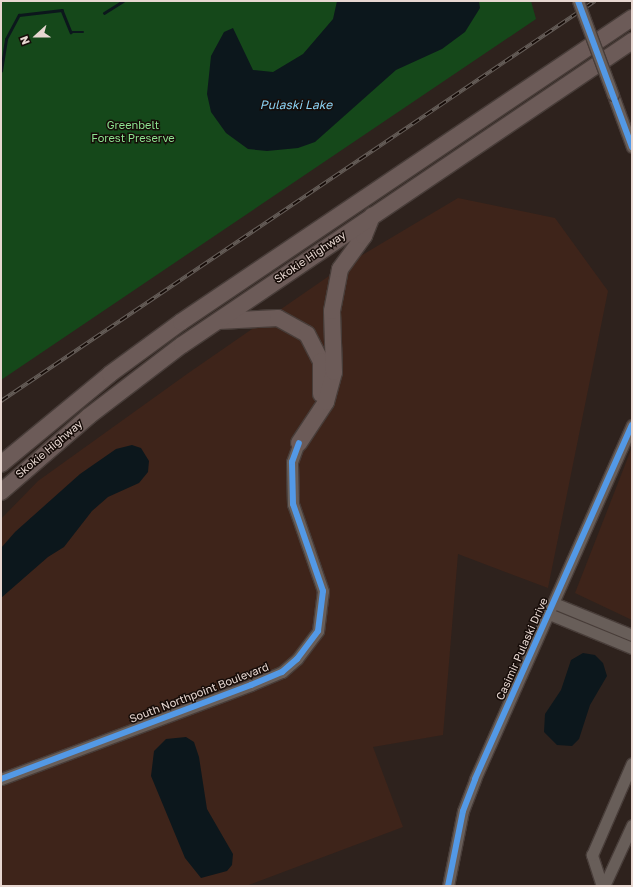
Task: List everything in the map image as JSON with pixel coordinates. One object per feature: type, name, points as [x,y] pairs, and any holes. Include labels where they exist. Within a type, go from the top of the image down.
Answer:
[{"type":"highway","name":"Skokie Highway","points":[[1,464],[83,395],[181,322],[632,18]]},
{"type":"highway","name":"Skokie Highway","points":[[1,492],[95,411],[215,321],[632,41]]},
{"type":"highway","points":[[299,442],[326,402],[334,372],[332,310],[340,269],[364,236],[372,216]]},
{"type":"highway","points":[[215,321],[278,318],[307,334],[321,361],[323,379],[321,394],[299,442]]},
{"type":"street","points":[[578,1],[632,147]]},
{"type":"street","name":"Casimir Pulaski Drive","points":[[448,886],[463,811],[632,425]]},
{"type":"street","name":"South Northpoint Boulevard","points":[[1,779],[251,685],[282,672],[298,659],[318,631],[323,591],[293,504],[292,462],[299,442]]},
{"type":"street","points":[[554,603],[632,635]]},
{"type":"street","points":[[548,614],[632,648]]},
{"type":"street","points":[[603,886],[592,855],[632,763]]},
{"type":"street","points":[[603,886],[632,825]]},
{"type":"shaded area","points":[[458,198],[555,218],[608,291],[548,588],[458,554],[443,735],[373,747],[403,827],[246,886],[1,886],[1,519],[38,481],[187,374],[342,267]]},
{"type":"shaded area","points":[[632,447],[632,620],[575,593]]},
{"type":"green space","name":"Greenbelt Forest Preserve","points":[[1,1],[531,1],[536,19],[1,380]]},
{"type":"water","name":"Pulaski Lake","points":[[337,1],[479,1],[480,8],[465,32],[442,49],[396,70],[315,142],[298,148],[267,151],[248,149],[226,133],[211,112],[207,94],[211,56],[224,32],[233,28],[253,70],[273,72],[303,54],[333,19]]},
{"type":"water","points":[[132,445],[141,448],[149,461],[148,472],[139,483],[108,497],[92,511],[64,547],[48,557],[1,598],[1,548],[15,532],[80,474],[116,449]]},
{"type":"water","points":[[583,653],[595,655],[603,663],[607,676],[590,705],[579,739],[572,746],[557,745],[544,732],[545,714],[561,690],[571,660]]},
{"type":"water","points":[[186,737],[194,742],[199,757],[207,809],[233,854],[232,865],[227,871],[201,878],[185,858],[151,776],[154,751],[166,739]]},
{"type":"waterway","points":[[104,13],[123,1]]},
{"type":"waterway","points":[[1,71],[6,39],[19,15],[62,10],[71,32],[83,32]]},
{"type":"railway","points":[[1,401],[595,1]]},
{"type":"cycle path","points":[[578,1],[632,147]]},
{"type":"cycle path","points":[[448,886],[463,811],[475,779],[632,425]]},
{"type":"cycle path","points":[[1,779],[251,685],[282,672],[297,659],[318,631],[323,591],[293,504],[292,462],[299,443]]}]
